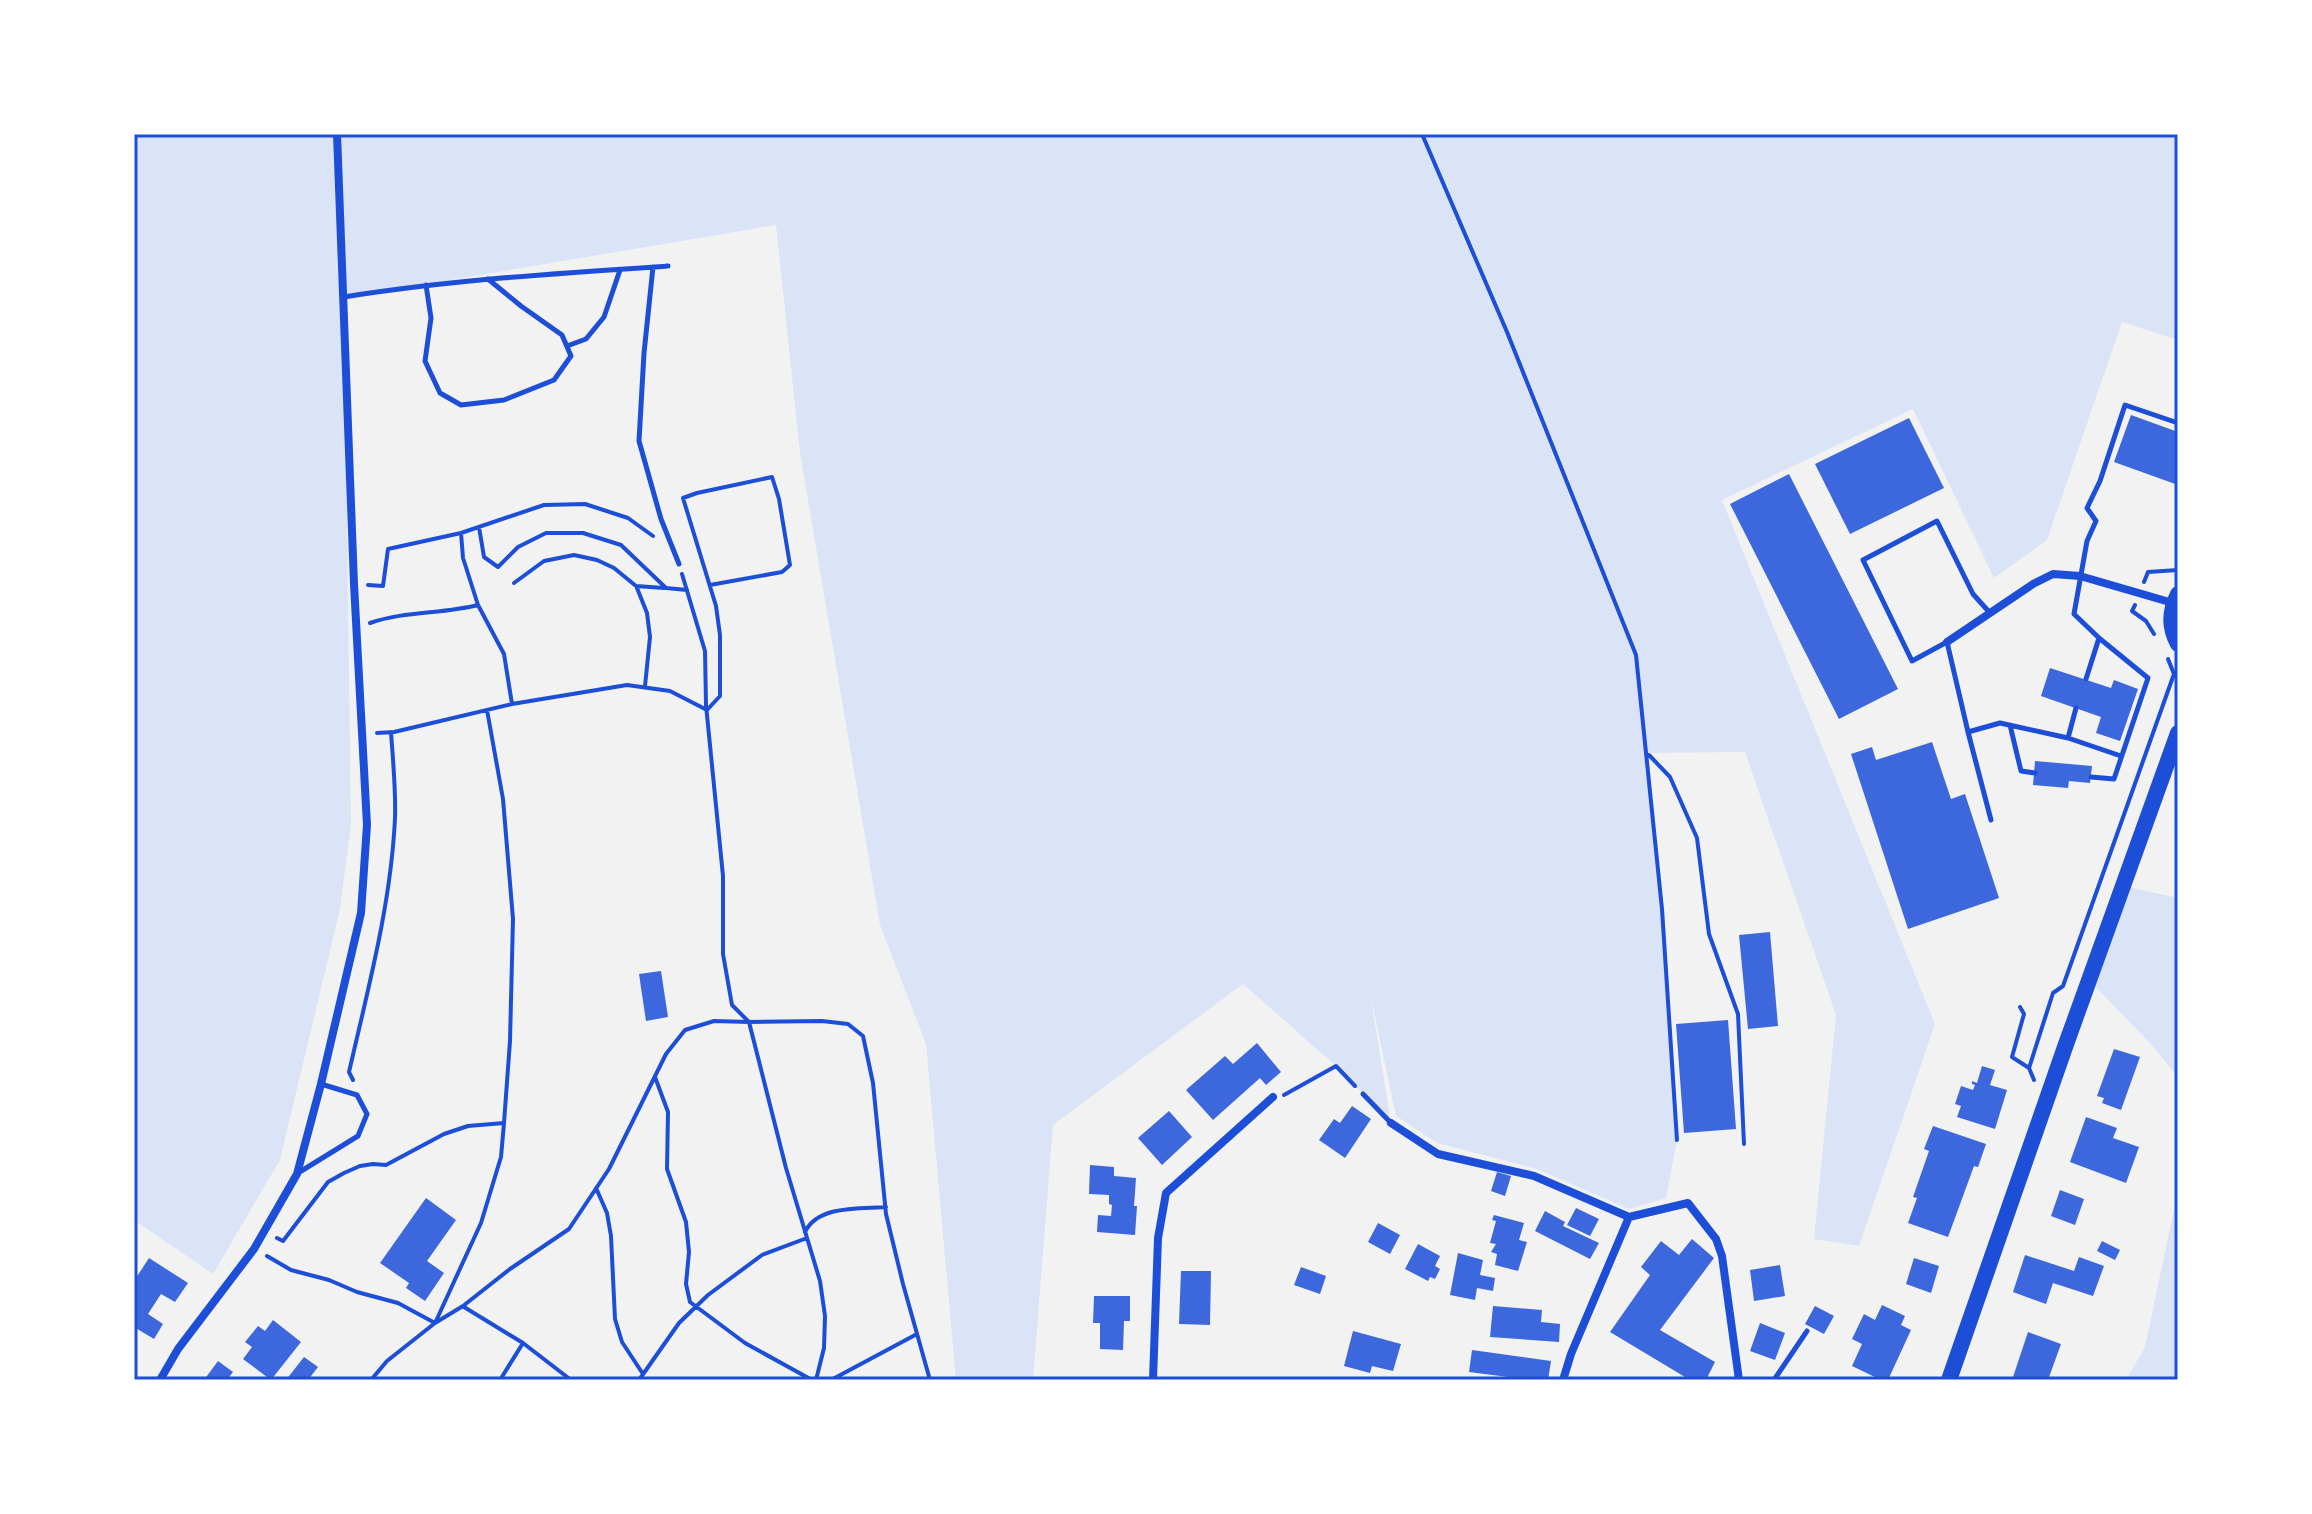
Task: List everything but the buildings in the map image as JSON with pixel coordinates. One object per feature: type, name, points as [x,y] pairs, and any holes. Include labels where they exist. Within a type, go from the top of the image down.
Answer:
[{"type":"main road","points":[[2176,599],[2170,618],[2172,633],[2178,644]]},
{"type":"main road","points":[[1949,1380],[2178,733]]},
{"type":"street","points":[[160,1380],[178,1349],[254,1249],[297,1174],[361,913],[367,825],[354,584],[337,134]]},
{"type":"street","points":[[1947,642],[2047,575],[2080,576],[2176,599]]},
{"type":"street","points":[[1153,1380],[1158,1238],[1166,1193],[1273,1097]]},
{"type":"street","points":[[1391,1123],[1438,1154],[1534,1176],[1629,1217],[1688,1203],[1716,1239],[1722,1256],[1739,1380]]},
{"type":"street","points":[[1563,1380],[1629,1217]]},
{"type":"lane","points":[[344,297],[488,279],[668,266]]},
{"type":"lane","points":[[653,267],[639,441],[661,519],[679,564]]},
{"type":"lane","points":[[567,346],[586,339],[604,317],[620,269]]},
{"type":"lane","points":[[426,285],[431,318],[425,361],[440,393],[461,405],[504,400],[554,380],[571,356],[562,335],[488,279]]},
{"type":"lane","points":[[2091,777],[2114,779],[2148,678],[2074,614],[2087,541],[2096,521],[2087,508],[2100,481],[2125,405],[2178,423]]},
{"type":"lane","points":[[1991,614],[1973,594],[1937,521],[1863,560],[1912,661],[1947,642],[1991,820]]},
{"type":"lane","points":[[2086,679],[2099,638]]},
{"type":"lane","points":[[2068,738],[2076,708]]},
{"type":"lane","points":[[1968,732],[2000,723],[2068,738],[2121,756]]},
{"type":"lane","points":[[2010,725],[2021,771],[2035,773]]},
{"type":"lane","points":[[297,1174],[358,1136],[367,1114],[357,1095],[321,1084]]},
{"type":"lane","points":[[1363,1094],[1391,1123]]},
{"type":"lane","points":[[1774,1380],[1807,1331]]},
{"type":"path","points":[[1422,134],[1507,332],[1636,655],[1662,909],[1677,1140]]},
{"type":"path","points":[[707,710],[720,696],[720,635],[716,606],[683,498],[772,477],[779,499],[790,565],[782,572],[710,585]]},
{"type":"path","points":[[354,584],[383,586],[388,549],[461,533],[544,505],[585,504],[628,518],[653,536],[679,564],[705,651],[707,710],[723,876],[723,954],[732,1005],[749,1022],[786,1168],[820,1281],[825,1316],[824,1348],[814,1380],[745,1343],[690,1302],[686,1284],[689,1252],[686,1222],[667,1169],[668,1112],[655,1077]]},
{"type":"path","points":[[479,527],[484,557],[498,567],[518,547],[546,533],[583,533],[621,545],[666,588]]},
{"type":"path","points":[[461,533],[463,558],[478,605],[504,654],[512,704]]},
{"type":"path","points":[[514,583],[544,561],[574,555],[614,568],[636,586],[647,613],[650,637],[645,686]]},
{"type":"path","points":[[2148,572],[2178,570]]},
{"type":"path","points":[[636,586],[687,590]]},
{"type":"path","points":[[378,620],[455,611],[478,605]]},
{"type":"path","points":[[2029,1068],[2041,1039],[2053,993],[2063,986],[2158,722],[2174,674],[2168,659]]},
{"type":"path","points":[[362,734],[391,732],[512,704],[627,685],[670,691],[707,710]]},
{"type":"path","points":[[435,1323],[481,1223],[501,1157],[504,1123],[513,919],[503,799],[487,710]]},
{"type":"path","points":[[363,1088],[351,1079],[349,1072],[390,876],[395,816],[391,732]]},
{"type":"path","points":[[1648,753],[1670,777],[1697,838],[1709,934],[1738,1014],[1744,1144]]},
{"type":"path","points":[[2020,1007],[2024,1014],[2012,1057],[2029,1068],[2035,1082]]},
{"type":"path","points":[[371,1380],[387,1361],[435,1323],[569,1229],[609,1169],[666,1054],[685,1030],[714,1021],[822,1021],[848,1024],[863,1036],[873,1083],[886,1207],[903,1284],[930,1380]]},
{"type":"path","points":[[1273,1097],[1289,1094],[1336,1066],[1363,1094]]},
{"type":"path","points":[[264,1232],[283,1241],[328,1182],[344,1173],[360,1166],[386,1165],[444,1134],[468,1126],[504,1123]]},
{"type":"path","points":[[596,1188],[607,1213],[611,1236],[615,1319],[622,1342],[643,1374]]},
{"type":"path","points":[[639,1380],[679,1323],[708,1295],[762,1255],[806,1235],[810,1222],[816,1217],[839,1211],[886,1207]]},
{"type":"path","points":[[254,1249],[291,1270],[398,1303],[435,1323]]},
{"type":"path","points":[[463,1306],[523,1343],[571,1380]]},
{"type":"path","points":[[831,1380],[917,1334]]},
{"type":"path","points":[[500,1380],[523,1343]]},
{"type":"shaded area","points":[[134,134],[2178,134],[2178,340],[2122,322],[2047,540],[1994,578],[1913,409],[1722,500],[1935,1024],[1859,1246],[1814,1239],[1836,1015],[1745,752],[1648,753],[1677,1140],[1666,1198],[1629,1209],[1534,1168],[1437,1143],[1396,1116],[1370,993],[1391,1123],[1336,1066],[1243,984],[1053,1125],[1033,1380],[956,1380],[926,1044],[880,925],[800,453],[776,225],[344,298],[351,824],[340,909],[280,1160],[213,1274],[134,1220]]},
{"type":"shaded area","points":[[2124,886],[2178,898],[2178,1077],[2151,1044],[2088,979]]},
{"type":"shaded area","points":[[2178,1190],[2178,1380],[2126,1380],[2145,1347]]}]
